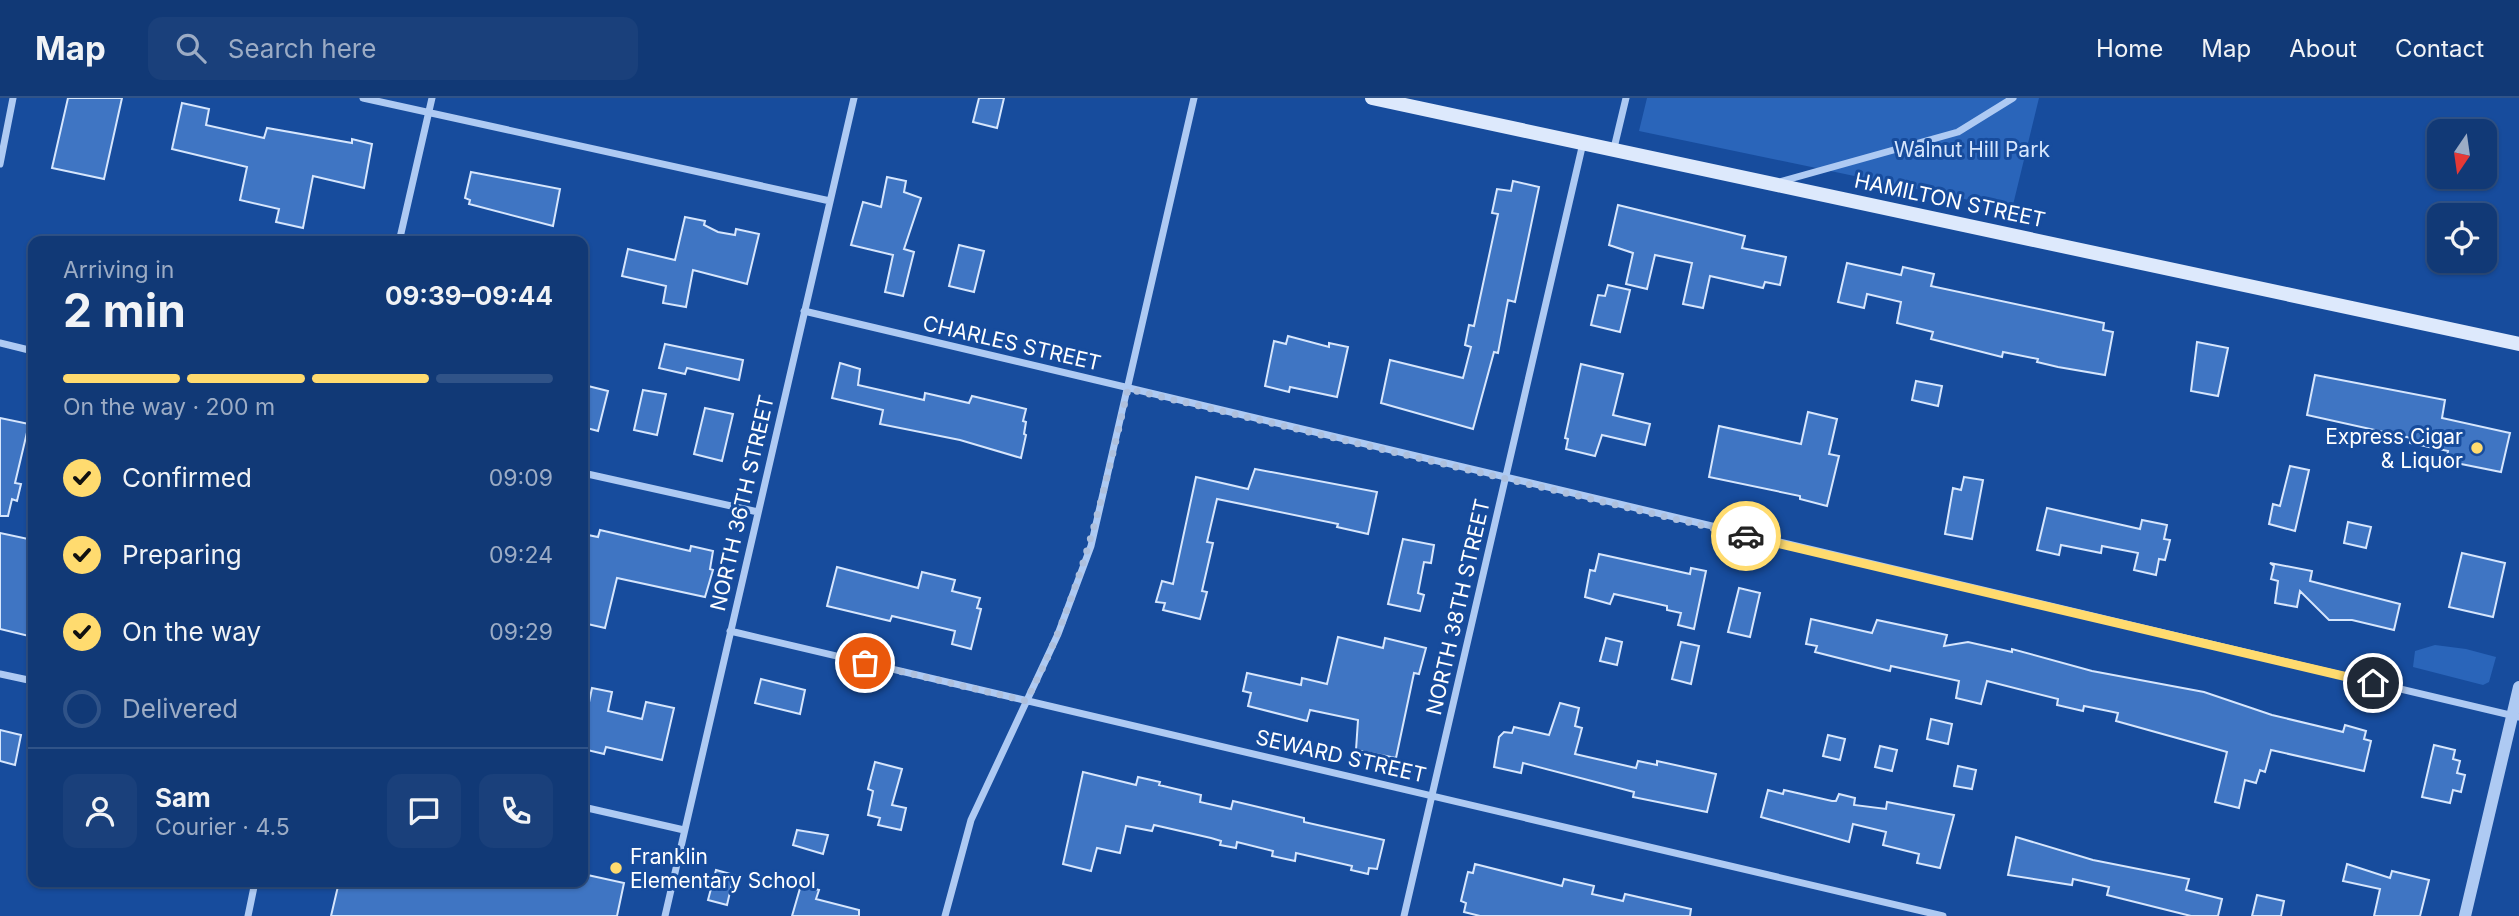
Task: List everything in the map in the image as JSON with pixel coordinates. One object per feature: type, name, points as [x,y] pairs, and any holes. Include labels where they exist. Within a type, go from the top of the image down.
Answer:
[{"type":"main road","name":"HAMILTON STREET","points":[[1372,98],[2519,344]]},
{"type":"street","points":[[0,164],[13,98]]},
{"type":"street","points":[[363,98],[830,201]]},
{"type":"street","points":[[401,236],[432,98]]},
{"type":"street","name":"NORTH 36TH STREET","points":[[665,916],[854,98]]},
{"type":"street","points":[[945,916],[971,820],[1059,634],[1091,546],[1194,98]]},
{"type":"street","points":[[1615,148],[1626,98]]},
{"type":"street","points":[[1774,183],[1958,132],[2013,98]]},
{"type":"street","name":"NORTH 38TH STREET","points":[[1404,916],[1583,142]]},
{"type":"street","name":"CHARLES STREET","points":[[804,311],[2516,717]]},
{"type":"street","points":[[0,343],[28,350]]},
{"type":"street","points":[[588,474],[758,512]]},
{"type":"street","name":"SEWARD STREET","points":[[730,631],[1944,916]]},
{"type":"street","points":[[0,674],[28,680]]},
{"type":"street","points":[[2465,916],[2516,717],[2519,687]]},
{"type":"street","points":[[588,808],[684,830]]},
{"type":"street","points":[[248,916],[254,887]]},
{"type":"green space","name":"Walnut Hill Park","points":[[1647,98],[2039,98],[2012,209],[1639,131]]},
{"type":"green space","points":[[2435,645],[2496,657],[2489,682],[2483,685],[2413,667],[2415,651]]},
{"type":"building","points":[[68,98],[122,98],[104,179],[52,168]]},
{"type":"building","points":[[979,98],[1004,98],[997,128],[973,122]]},
{"type":"building","points":[[182,103],[209,109],[206,125],[264,138],[267,128],[372,144],[364,188],[313,176],[303,228],[276,222],[279,209],[240,200],[247,167],[172,149]]},
{"type":"building","points":[[471,172],[560,189],[553,226],[469,204],[470,200],[465,198]]},
{"type":"building","points":[[887,177],[906,181],[904,192],[921,198],[904,249],[914,252],[903,296],[885,292],[893,255],[851,245],[863,202],[881,207]]},
{"type":"building","points":[[1513,181],[1539,187],[1515,302],[1508,300],[1498,353],[1494,352],[1473,429],[1381,403],[1390,360],[1463,378],[1471,347],[1465,345],[1469,325],[1474,326],[1498,214],[1492,213],[1497,189],[1511,191]]},
{"type":"building","points":[[1618,205],[1745,236],[1742,248],[1786,257],[1780,285],[1765,282],[1763,288],[1710,276],[1703,308],[1683,304],[1692,263],[1655,255],[1647,289],[1626,284],[1633,253],[1609,245]]},
{"type":"building","points":[[685,217],[705,221],[704,225],[718,232],[735,235],[736,229],[759,234],[747,284],[693,270],[686,307],[663,303],[666,286],[622,276],[628,249],[675,260]]},
{"type":"building","points":[[959,245],[984,251],[974,292],[949,286]]},
{"type":"building","points":[[1847,263],[1901,275],[1903,267],[1934,274],[1931,286],[2104,323],[2103,330],[2113,332],[2105,375],[2058,367],[2037,362],[2038,359],[2003,352],[2002,357],[1931,339],[1933,332],[1897,323],[1901,302],[1867,294],[1864,308],[1838,302]]},
{"type":"building","points":[[1608,285],[1630,290],[1620,332],[1591,325],[1598,295],[1605,296]]},
{"type":"building","points":[[1288,336],[1329,347],[1329,343],[1348,347],[1337,397],[1290,387],[1289,392],[1265,386],[1274,341],[1286,344]]},
{"type":"building","points":[[2197,342],[2228,348],[2218,396],[2191,391]]},
{"type":"building","points":[[665,344],[743,360],[739,380],[687,368],[685,374],[659,368]]},
{"type":"building","points":[[840,363],[860,369],[858,385],[924,400],[925,393],[969,403],[972,396],[1026,409],[1023,421],[1026,422],[1026,435],[1021,458],[960,440],[880,424],[883,410],[832,398]]},
{"type":"building","points":[[1581,364],[1623,374],[1613,415],[1650,424],[1645,445],[1602,435],[1595,456],[1566,449],[1568,439],[1565,438]]},
{"type":"building","points":[[2315,375],[2445,400],[2442,418],[2510,433],[2501,472],[2446,461],[2448,451],[2410,443],[2411,438],[2307,415]]},
{"type":"building","points":[[1916,381],[1942,386],[1938,406],[1912,400]]},
{"type":"building","points":[[588,386],[608,391],[598,431],[588,428]]},
{"type":"building","points":[[643,390],[666,394],[657,435],[634,430]]},
{"type":"building","points":[[705,408],[733,414],[722,461],[694,454]]},
{"type":"building","points":[[1808,412],[1837,419],[1829,454],[1839,456],[1827,506],[1800,499],[1800,496],[1709,477],[1719,426],[1801,444]]},
{"type":"building","points":[[0,418],[28,424],[28,428],[15,483],[21,484],[17,501],[12,499],[8,516],[0,516]]},
{"type":"building","points":[[2290,466],[2309,470],[2295,531],[2269,524],[2273,504],[2280,506]]},
{"type":"building","points":[[1255,469],[1377,492],[1368,534],[1337,527],[1338,524],[1217,499],[1207,542],[1213,543],[1202,591],[1207,592],[1200,619],[1163,610],[1165,603],[1156,602],[1162,581],[1173,584],[1196,477],[1248,489]]},
{"type":"building","points":[[1964,477],[1983,480],[1972,539],[1945,534],[1953,488],[1961,490]]},
{"type":"building","points":[[2047,508],[2140,529],[2142,520],[2167,525],[2164,539],[2170,540],[2165,560],[2159,559],[2156,575],[2134,570],[2138,553],[2102,546],[2101,553],[2061,545],[2059,555],[2037,550]]},
{"type":"building","points":[[2348,522],[2371,527],[2366,548],[2344,543]]},
{"type":"building","points":[[600,530],[690,551],[691,546],[713,551],[710,569],[713,570],[705,597],[617,578],[605,628],[588,624],[588,535],[598,537]]},
{"type":"building","points":[[0,533],[28,539],[28,636],[0,629]]},
{"type":"building","points":[[1403,539],[1434,545],[1431,563],[1424,562],[1418,593],[1424,595],[1420,611],[1388,604]]},
{"type":"building","points":[[2462,553],[2505,563],[2493,617],[2449,607]]},
{"type":"building","points":[[1599,554],[1690,574],[1691,568],[1706,571],[1694,629],[1678,625],[1681,613],[1667,610],[1667,606],[1614,594],[1610,604],[1585,597],[1590,570],[1595,571]]},
{"type":"building","points":[[2270,563],[2312,571],[2310,581],[2400,604],[2394,630],[2352,620],[2329,620],[2300,591],[2297,607],[2275,603],[2278,581],[2271,579],[2274,566]]},
{"type":"building","points":[[837,567],[918,588],[922,572],[955,580],[952,591],[980,598],[977,608],[981,609],[971,649],[952,644],[955,631],[892,616],[890,621],[827,606]]},
{"type":"building","points":[[1739,588],[1760,593],[1750,637],[1728,632]]},
{"type":"building","points":[[1811,619],[1872,633],[1877,620],[1947,635],[1944,646],[1968,642],[2012,652],[2012,649],[2092,671],[2204,692],[2272,715],[2343,732],[2345,725],[2366,731],[2364,739],[2371,741],[2364,771],[2271,750],[2265,772],[2260,770],[2256,783],[2245,780],[2239,808],[2215,802],[2227,752],[2116,721],[2118,713],[2084,706],[2083,711],[2057,705],[2058,699],[1987,681],[1981,704],[1956,698],[1959,681],[1891,666],[1890,671],[1815,652],[1817,646],[1806,644]]},
{"type":"building","points":[[1338,637],[1383,648],[1385,638],[1426,648],[1419,674],[1414,673],[1396,758],[1356,750],[1358,720],[1310,710],[1307,721],[1248,706],[1251,693],[1243,691],[1247,673],[1301,685],[1302,678],[1327,684]]},
{"type":"building","points":[[1606,638],[1622,642],[1617,665],[1600,661]]},
{"type":"building","points":[[1681,642],[1699,646],[1691,684],[1672,679]]},
{"type":"building","points":[[761,679],[805,690],[800,714],[755,703]]},
{"type":"building","points":[[592,688],[612,692],[608,711],[642,719],[646,702],[674,708],[662,760],[606,747],[604,754],[588,750],[588,707]]},
{"type":"building","points":[[1560,703],[1579,708],[1575,726],[1582,728],[1575,754],[1636,768],[1638,761],[1657,765],[1657,761],[1716,774],[1707,812],[1633,797],[1634,792],[1523,763],[1521,773],[1494,767],[1499,737],[1504,732],[1512,733],[1514,727],[1549,735]]},
{"type":"building","points":[[1931,719],[1952,724],[1948,744],[1927,739]]},
{"type":"building","points":[[0,730],[21,735],[15,765],[0,761]]},
{"type":"building","points":[[1828,735],[1845,739],[1840,760],[1823,756]]},
{"type":"building","points":[[2434,745],[2455,750],[2453,759],[2460,761],[2457,773],[2465,775],[2461,792],[2453,790],[2450,803],[2422,797]]},
{"type":"building","points":[[1880,746],[1897,750],[1892,771],[1875,767]]},
{"type":"building","points":[[875,762],[902,769],[892,805],[906,808],[901,830],[878,825],[880,818],[868,815],[873,791],[868,789]]},
{"type":"building","points":[[1958,766],[1976,770],[1972,789],[1954,786]]},
{"type":"building","points":[[1083,772],[1136,785],[1138,777],[1201,795],[1200,802],[1231,809],[1233,801],[1304,818],[1304,822],[1384,840],[1377,869],[1369,868],[1368,874],[1351,870],[1352,866],[1296,853],[1295,861],[1272,856],[1273,851],[1237,842],[1236,848],[1220,845],[1221,841],[1154,825],[1152,831],[1126,826],[1120,853],[1097,848],[1091,871],[1063,864]]},
{"type":"building","points":[[1768,790],[1783,794],[1784,790],[1832,801],[1836,801],[1839,794],[1855,798],[1854,805],[1886,809],[1887,802],[1954,815],[1940,868],[1917,863],[1919,854],[1883,845],[1886,832],[1853,824],[1849,842],[1761,817]]},
{"type":"building","points":[[797,830],[828,835],[823,854],[793,845]]},
{"type":"building","points":[[2016,837],[2093,860],[2189,879],[2186,890],[2222,899],[2218,916],[2191,916],[2107,895],[2109,887],[2073,879],[2072,885],[2008,875]]},
{"type":"building","points":[[1475,864],[1562,886],[1564,879],[1594,886],[1592,894],[1623,901],[1625,894],[1691,909],[1690,916],[1480,916],[1464,912],[1466,903],[1461,901],[1468,872],[1473,873]]},
{"type":"building","points":[[2347,864],[2390,878],[2392,871],[2429,880],[2420,916],[2374,916],[2380,889],[2343,881]]},
{"type":"building","points":[[716,870],[734,875],[727,905],[708,900]]},
{"type":"building","points":[[588,875],[624,883],[617,916],[331,916],[338,887],[588,887]]},
{"type":"building","points":[[801,885],[819,890],[816,899],[859,910],[859,916],[792,916]]},
{"type":"building","points":[[2257,895],[2284,901],[2281,916],[2252,916]]},
{"type":"way so far","points":[[865,663],[1026,701],[1059,634],[1091,546],[1128,389],[1746,536]]},
{"type":"place","name":"Express Cigar & Liquor","points":[[2477,448]]},
{"type":"place","name":"Franklin Elementary School","points":[[616,868]]},
{"type":"route","points":[[1746,536],[2373,683]]}]
